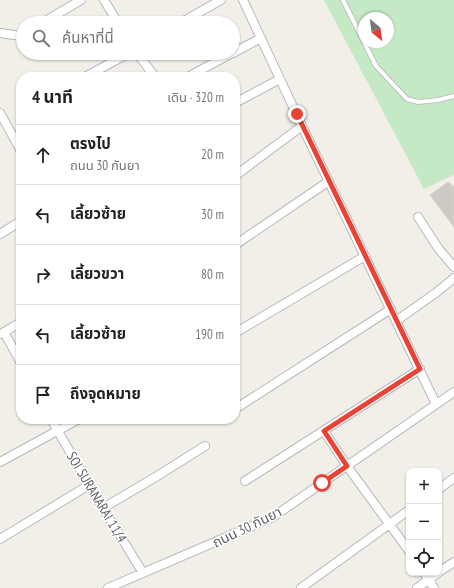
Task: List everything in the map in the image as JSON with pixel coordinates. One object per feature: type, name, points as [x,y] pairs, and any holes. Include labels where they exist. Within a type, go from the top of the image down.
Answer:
[{"type":"street","points":[[54,16],[81,0]]},
{"type":"street","points":[[104,0],[114,16]]},
{"type":"street","points":[[192,16],[221,0]]},
{"type":"street","points":[[243,0],[436,404]]},
{"type":"street","points":[[0,33],[16,35]]},
{"type":"street","points":[[240,49],[261,38]]},
{"type":"street","points":[[94,72],[116,60]]},
{"type":"street","points":[[142,60],[151,72]]},
{"type":"street","points":[[197,72],[220,60]]},
{"type":"street","points":[[240,101],[280,79]]},
{"type":"street","points":[[0,113],[16,142]]},
{"type":"street","points":[[240,172],[302,126]]},
{"type":"street","points":[[240,242],[329,181]]},
{"type":"street","points":[[418,217],[438,248],[454,267]]},
{"type":"street","points":[[0,234],[16,224]]},
{"type":"street","points":[[240,330],[365,256]]},
{"type":"street","points":[[396,321],[454,278]]},
{"type":"street","points":[[240,405],[391,309]]},
{"type":"street","points":[[16,325],[2,334],[16,355]]},
{"type":"street","points":[[246,481],[420,369]]},
{"type":"street","name":"ถนน 30 กันยา","points":[[108,588],[273,518],[454,392]]},
{"type":"street","name":"SOI SURANARAI 11/4","points":[[54,424],[102,508],[143,573]]},
{"type":"street","points":[[0,462],[70,424]]},
{"type":"street","points":[[324,431],[347,466],[406,547]]},
{"type":"street","points":[[102,508],[205,446]]},
{"type":"street","points":[[442,487],[454,479]]},
{"type":"street","points":[[0,539],[89,485]]},
{"type":"street","points":[[301,588],[406,512]]},
{"type":"street","points":[[442,570],[454,562]]},
{"type":"street","points":[[417,588],[426,576],[434,588]]},
{"type":"lane","points":[[343,0],[358,30]]},
{"type":"lane","points":[[367,48],[376,66],[407,99],[418,102],[438,100],[454,96]]},
{"type":"green space","points":[[324,0],[454,0],[454,175],[424,189]]},
{"type":"building","points":[[448,182],[454,187],[454,227],[430,195]]},
{"type":"route","points":[[297,114],[420,369],[324,431],[347,466],[322,483]]}]
